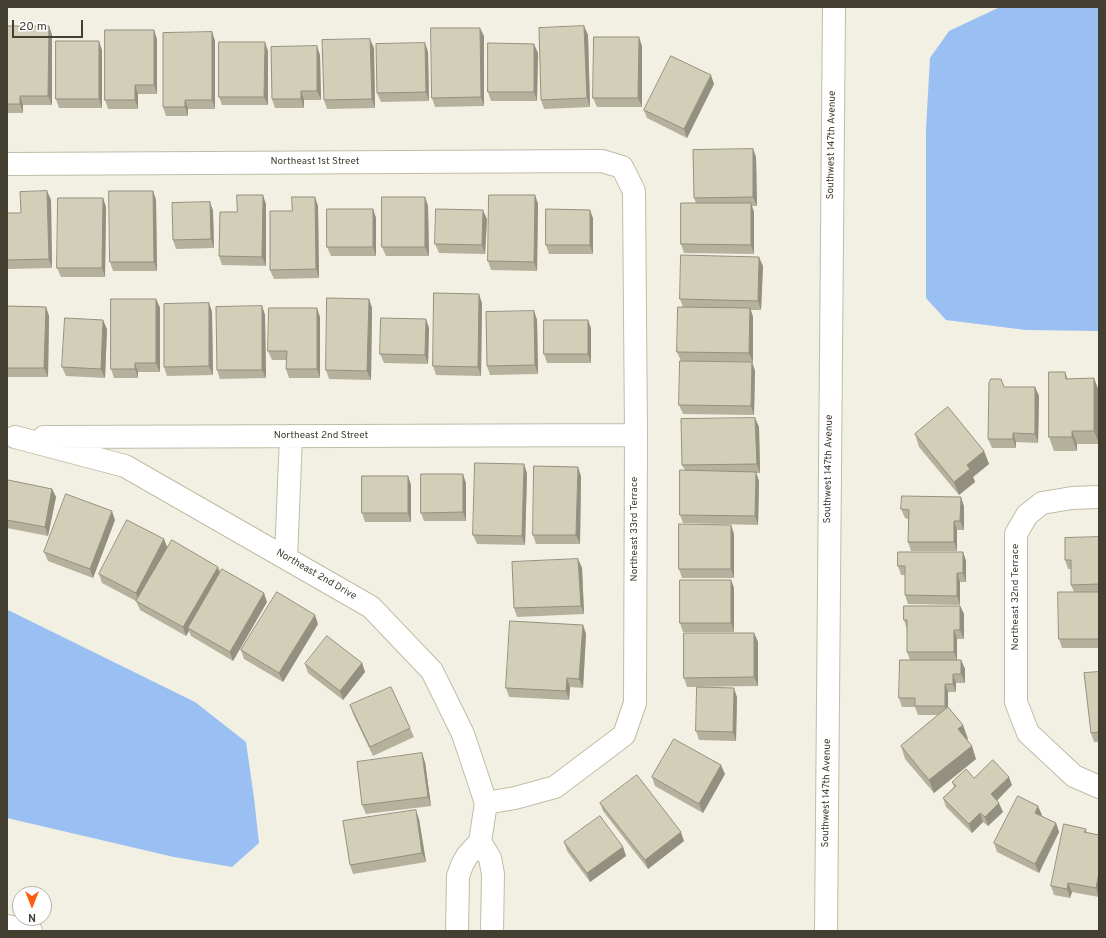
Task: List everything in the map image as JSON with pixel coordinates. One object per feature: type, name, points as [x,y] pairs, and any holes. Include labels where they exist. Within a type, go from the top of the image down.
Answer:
[{"type":"street","name":"Southwest 147th Avenue","points":[[826,931],[834,7]]},
{"type":"street","name":"Northeast 1st Street","points":[[7,164],[602,161],[622,167]]},
{"type":"street","name":"Northeast 33rd Terrace","points":[[486,803],[516,798],[555,787],[624,735],[635,704],[636,435],[634,191],[622,167]]},
{"type":"street","name":"Northeast 2nd Street","points":[[11,437],[636,435]]},
{"type":"street","points":[[286,558],[291,436]]},
{"type":"street","name":"Northeast 2nd Drive","points":[[11,437],[125,466],[371,607],[432,671],[463,734],[486,803],[480,842]]},
{"type":"street","name":"Northeast 32nd Terrace","points":[[1099,497],[1072,498],[1042,503],[1027,515],[1016,534],[1016,702],[1028,733],[1074,776],[1099,787]]},
{"type":"street","points":[[457,931],[458,876],[467,856],[480,842],[490,858],[493,874],[492,931]]},
{"type":"street","points":[[7,926],[31,931]]},
{"type":"water","points":[[1000,7],[1099,7],[1099,331],[1026,330],[946,320],[926,298],[926,129],[930,58],[949,31]]},
{"type":"water","points":[[7,610],[195,702],[246,742],[259,843],[232,867],[174,857],[7,818]]},
{"type":"building","points":[[7,26],[49,26],[48,96],[20,96],[20,104],[7,104]]},
{"type":"building","points":[[584,26],[587,98],[541,100],[539,28]]},
{"type":"building","points":[[431,28],[480,28],[481,97],[432,98]]},
{"type":"building","points":[[105,30],[154,30],[154,85],[135,85],[135,100],[105,100]]},
{"type":"building","points":[[212,32],[212,100],[185,100],[185,107],[163,107],[163,33]]},
{"type":"building","points":[[594,37],[639,37],[638,98],[593,98]]},
{"type":"building","points":[[370,39],[372,99],[324,100],[322,40]]},
{"type":"building","points":[[56,41],[99,41],[99,99],[56,99]]},
{"type":"building","points":[[219,42],[265,42],[264,97],[219,97]]},
{"type":"building","points":[[425,43],[426,92],[377,93],[376,44]]},
{"type":"building","points":[[488,43],[534,44],[534,92],[488,92]]},
{"type":"building","points":[[317,46],[317,91],[301,91],[301,99],[272,99],[271,47]]},
{"type":"building","points":[[671,56],[711,75],[684,129],[644,110]]},
{"type":"building","points":[[753,149],[753,197],[694,198],[693,150]]},
{"type":"building","points":[[47,191],[49,259],[7,260],[7,213],[21,213],[20,192]]},
{"type":"building","points":[[109,191],[153,191],[154,262],[110,262]]},
{"type":"building","points":[[237,195],[263,195],[262,257],[219,256],[220,212],[237,212]]},
{"type":"building","points":[[489,195],[535,195],[534,262],[488,261]]},
{"type":"building","points":[[292,197],[315,197],[316,269],[270,270],[270,211],[292,211]]},
{"type":"building","points":[[382,197],[425,197],[425,247],[382,247]]},
{"type":"building","points":[[58,198],[103,198],[102,268],[57,268]]},
{"type":"building","points":[[210,202],[211,239],[173,240],[172,203]]},
{"type":"building","points":[[681,203],[751,203],[751,245],[681,244]]},
{"type":"building","points":[[327,209],[373,209],[373,247],[327,247]]},
{"type":"building","points":[[436,209],[483,210],[482,245],[435,244]]},
{"type":"building","points":[[546,209],[590,210],[590,245],[546,245]]},
{"type":"building","points":[[681,255],[759,257],[758,301],[680,299]]},
{"type":"building","points":[[434,293],[479,294],[478,367],[433,366]]},
{"type":"building","points":[[327,298],[369,299],[367,371],[326,370]]},
{"type":"building","points":[[111,299],[156,299],[156,363],[135,363],[135,369],[111,369]]},
{"type":"building","points":[[209,303],[209,366],[164,367],[164,304]]},
{"type":"building","points":[[7,306],[46,307],[44,368],[7,368]]},
{"type":"building","points":[[262,306],[262,370],[217,370],[216,307]]},
{"type":"building","points":[[678,307],[750,308],[749,353],[677,352]]},
{"type":"building","points":[[269,308],[317,308],[317,369],[286,369],[287,351],[268,351]]},
{"type":"building","points":[[534,311],[535,365],[487,366],[486,312]]},
{"type":"building","points":[[65,318],[103,320],[101,369],[62,367]]},
{"type":"building","points":[[381,318],[426,319],[425,355],[380,354]]},
{"type":"building","points":[[544,320],[588,320],[588,354],[544,354]]},
{"type":"building","points":[[680,361],[752,362],[751,406],[679,405]]},
{"type":"building","points":[[1049,372],[1065,372],[1066,379],[1094,378],[1094,431],[1072,431],[1072,437],[1049,437]]},
{"type":"building","points":[[991,379],[1001,379],[1004,387],[1035,387],[1035,434],[1013,433],[1013,439],[988,439],[989,383]]},
{"type":"building","points":[[948,407],[984,451],[967,465],[970,469],[954,482],[915,434]]},
{"type":"building","points":[[755,418],[757,464],[682,465],[681,419]]},
{"type":"building","points":[[475,463],[524,464],[522,536],[473,535]]},
{"type":"building","points":[[534,466],[578,467],[576,535],[533,535]]},
{"type":"building","points":[[680,470],[756,472],[755,516],[680,515]]},
{"type":"building","points":[[421,474],[463,474],[463,512],[421,513]]},
{"type":"building","points":[[362,476],[408,476],[408,513],[362,513]]},
{"type":"building","points":[[8,480],[52,489],[45,527],[7,520]]},
{"type":"building","points":[[66,494],[112,511],[90,569],[44,552]]},
{"type":"building","points":[[902,496],[961,497],[960,521],[954,521],[954,542],[908,542],[909,510],[901,509]]},
{"type":"building","points":[[127,520],[164,539],[136,593],[99,574]]},
{"type":"building","points":[[679,524],[731,525],[731,569],[679,569]]},
{"type":"building","points":[[1099,537],[1099,584],[1071,585],[1071,560],[1065,560],[1065,538]]},
{"type":"building","points":[[172,540],[218,567],[183,627],[136,601]]},
{"type":"building","points":[[898,552],[963,552],[963,573],[957,573],[957,596],[905,595],[905,566],[898,566]]},
{"type":"building","points":[[578,559],[581,606],[514,608],[512,562]]},
{"type":"building","points":[[222,569],[264,593],[230,652],[188,628]]},
{"type":"building","points":[[680,580],[731,580],[731,623],[680,623]]},
{"type":"building","points":[[277,592],[315,615],[279,673],[241,650]]},
{"type":"building","points":[[1058,592],[1099,592],[1099,639],[1059,639]]},
{"type":"building","points":[[904,606],[960,606],[960,630],[954,630],[954,652],[907,652],[907,620],[904,620]]},
{"type":"building","points":[[510,621],[583,625],[579,679],[567,678],[566,691],[506,688]]},
{"type":"building","points":[[684,633],[754,633],[754,677],[684,678]]},
{"type":"building","points":[[327,636],[362,663],[340,691],[305,664]]},
{"type":"building","points":[[900,660],[961,660],[961,674],[953,674],[953,684],[945,684],[945,706],[915,706],[915,698],[899,698]]},
{"type":"building","points":[[1099,672],[1099,732],[1091,733],[1084,673]]},
{"type":"building","points":[[391,687],[410,728],[370,747],[350,705]]},
{"type":"building","points":[[697,687],[734,688],[733,732],[696,731]]},
{"type":"building","points":[[948,707],[963,725],[958,729],[972,746],[929,780],[901,746]]},
{"type":"building","points":[[674,739],[721,765],[699,804],[652,777]]},
{"type":"building","points":[[422,753],[428,797],[362,805],[357,762]]},
{"type":"building","points":[[993,760],[1009,777],[991,794],[999,803],[985,817],[980,813],[969,824],[943,798],[956,786],[952,782],[966,769],[974,778]]},
{"type":"building","points":[[637,775],[681,832],[645,860],[600,803]]},
{"type":"building","points":[[1018,796],[1038,806],[1035,813],[1056,823],[1035,864],[994,843]]},
{"type":"building","points":[[416,810],[422,853],[350,865],[343,821]]},
{"type":"building","points":[[600,816],[623,847],[587,873],[564,842]]},
{"type":"building","points":[[1064,824],[1086,829],[1084,832],[1099,835],[1099,872],[1096,888],[1068,883],[1067,889],[1051,886]]}]
